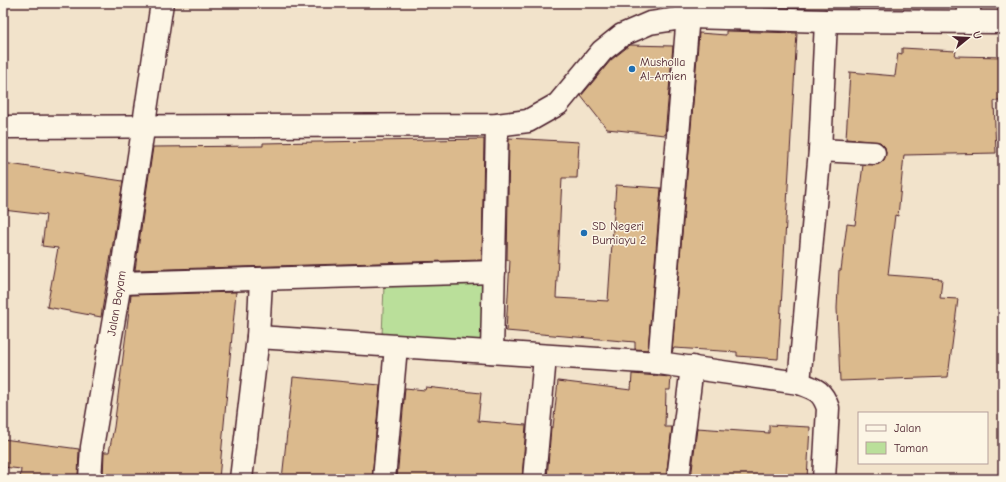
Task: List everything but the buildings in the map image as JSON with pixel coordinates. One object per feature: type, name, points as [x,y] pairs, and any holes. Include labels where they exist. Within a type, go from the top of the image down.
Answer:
[{"type":"street","name":"Jalan Bayam","points":[[90,479],[92,447],[120,283],[142,128],[162,3]]},
{"type":"street","points":[[3,127],[142,128],[497,125],[528,121],[558,104],[602,51],[622,35],[650,23],[689,10],[826,22],[969,13],[1003,22]]},
{"type":"street","points":[[659,363],[689,10]]},
{"type":"street","points":[[799,383],[820,150],[826,22]]},
{"type":"street","points":[[492,352],[497,125]]},
{"type":"street","points":[[820,150],[874,153]]},
{"type":"street","points":[[120,283],[494,272]]},
{"type":"street","points":[[241,479],[258,337],[261,280]]},
{"type":"street","points":[[258,337],[492,352],[545,357],[659,363],[799,383],[817,390],[824,398],[828,408],[824,479]]},
{"type":"street","points":[[384,479],[396,346]]},
{"type":"street","points":[[534,479],[545,357]]},
{"type":"street","points":[[678,479],[692,367]]},
{"type":"green space","points":[[485,280],[484,342],[382,336],[384,285]]},
{"type":"place","name":"Musholla Al-Amien","points":[[632,69]]},
{"type":"place","name":"SD Negeri Bumiayu 2","points":[[584,233]]}]
